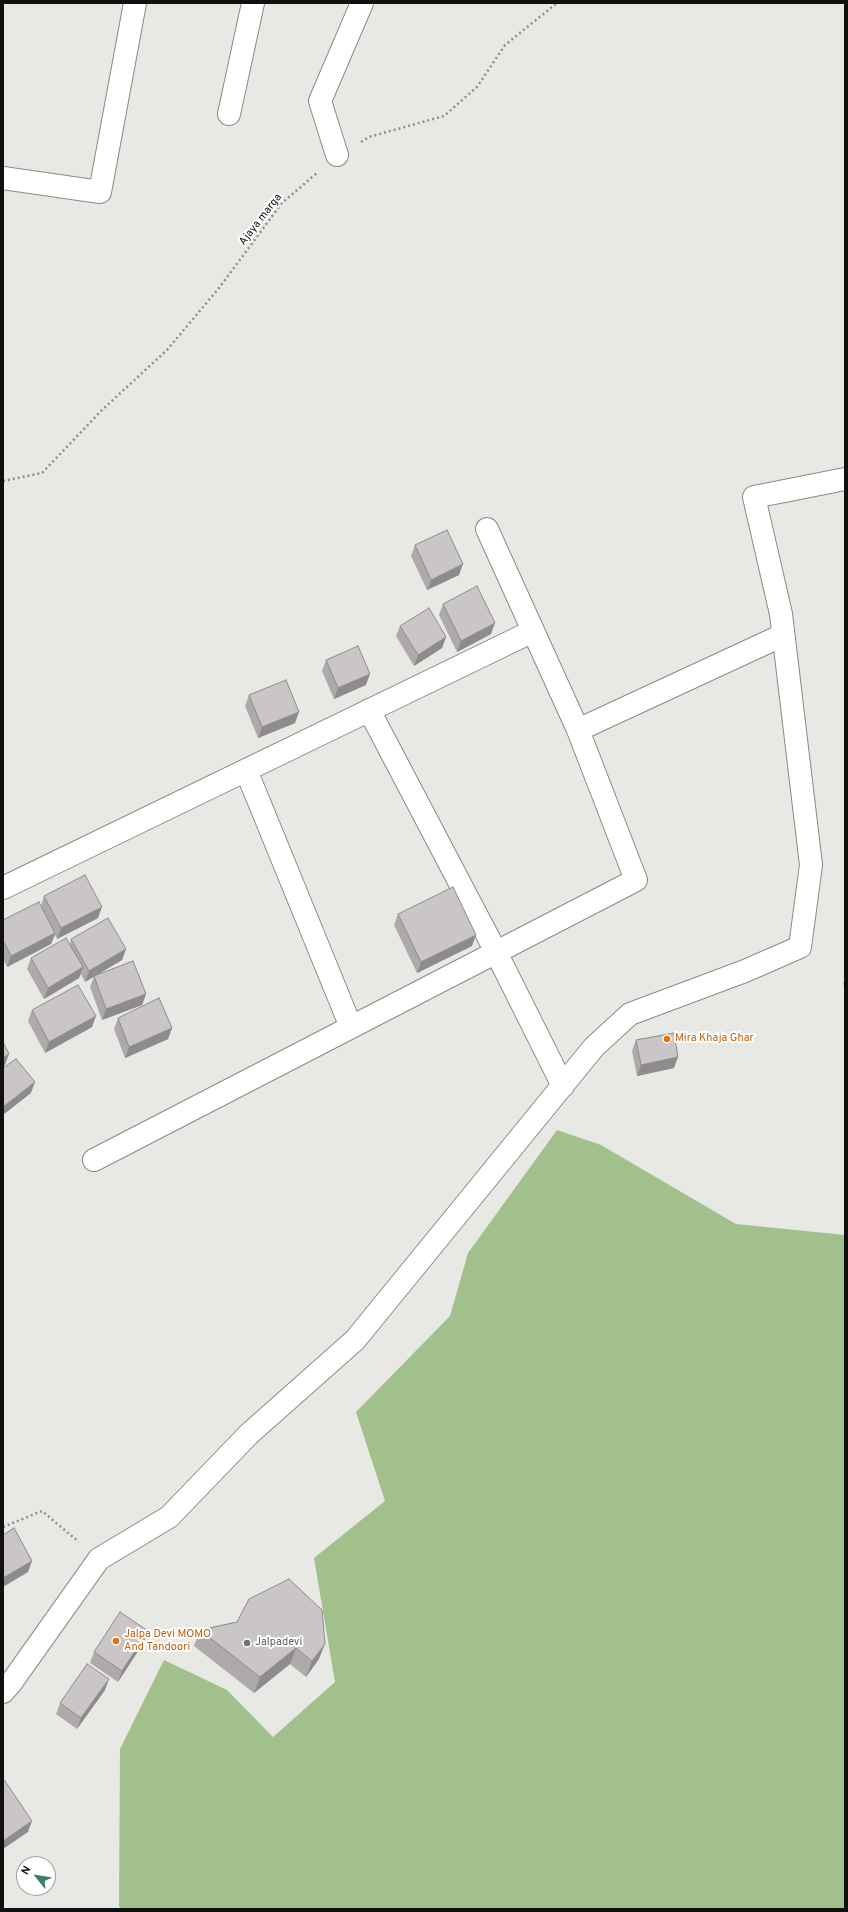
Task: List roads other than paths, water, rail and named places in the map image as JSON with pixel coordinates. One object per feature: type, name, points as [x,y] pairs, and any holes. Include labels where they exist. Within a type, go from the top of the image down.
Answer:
[{"type":"street","points":[[3,178],[100,192],[135,3]]},
{"type":"street","points":[[229,114],[253,3]]},
{"type":"street","points":[[336,155],[320,100],[362,3]]},
{"type":"street","points":[[3,1692],[11,1684],[99,1559],[169,1517],[249,1434],[355,1340],[594,1047],[630,1014],[745,971],[800,947],[811,865],[781,614],[754,497],[845,479]]},
{"type":"street","points":[[94,1160],[636,880],[578,730],[487,529]]},
{"type":"street","points":[[3,888],[533,631]]},
{"type":"street","points":[[578,730],[783,635]]},
{"type":"street","points":[[369,710],[496,952],[563,1086]]},
{"type":"street","points":[[246,770],[351,1027]]},
{"type":"place","name":"Mira Khaja Ghar","points":[[667,1039]]},
{"type":"place","name":"Jalpa Devi MOMO And Tandoori","points":[[116,1641]]},
{"type":"place","name":"Jalpadevi","points":[[247,1643]]}]
